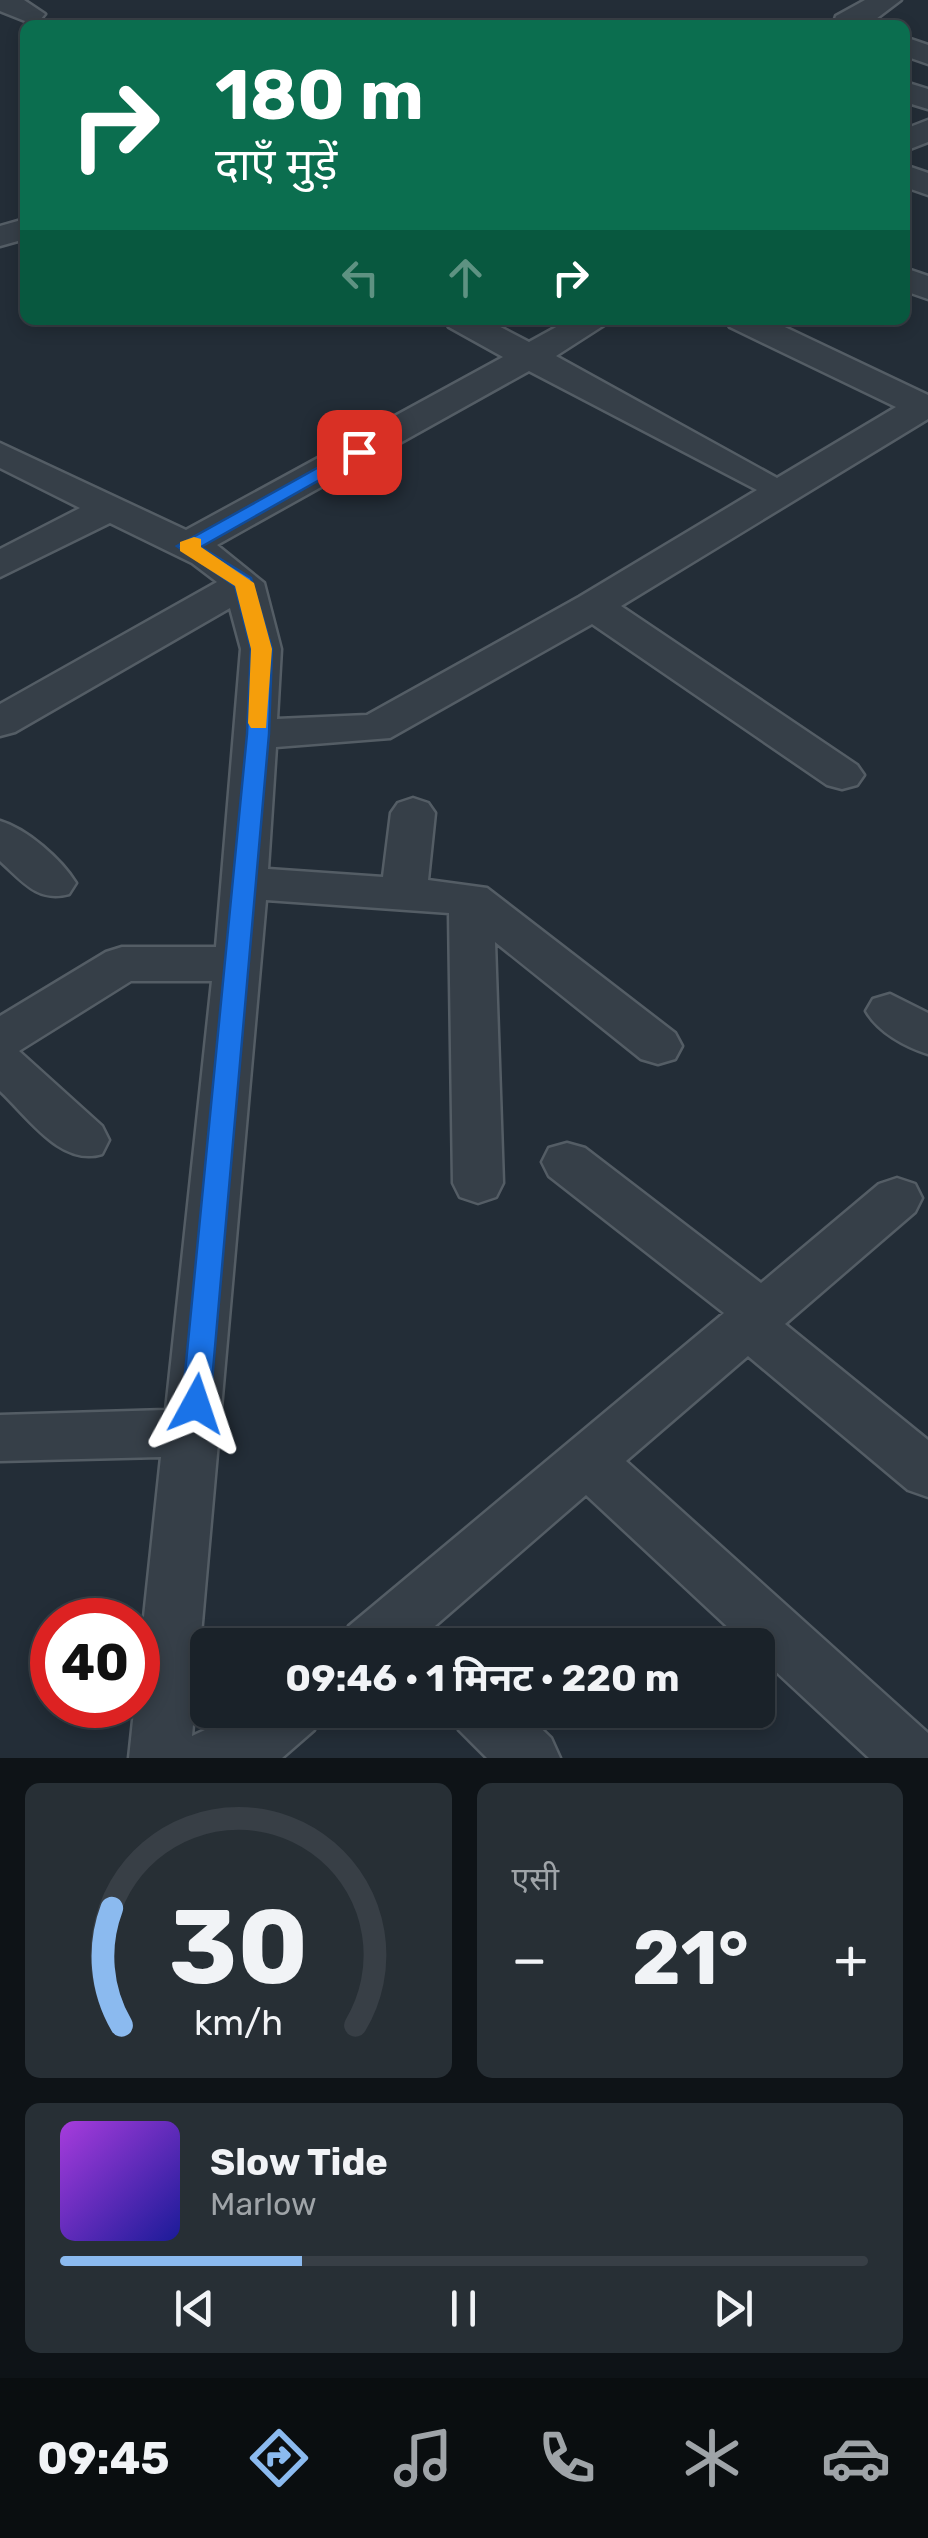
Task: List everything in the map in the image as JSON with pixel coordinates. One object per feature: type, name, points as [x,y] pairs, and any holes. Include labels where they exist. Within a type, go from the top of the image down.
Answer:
[{"type":"street","points":[[0,0],[30,14]]},
{"type":"street","points":[[850,20],[887,0]]},
{"type":"street","points":[[471,325],[760,480]]},
{"type":"street","points":[[187,546],[587,325]]},
{"type":"street","points":[[258,734],[375,728],[594,606],[923,406],[753,325]]},
{"type":"street","points":[[0,454],[187,546],[244,583],[262,649],[237,964],[160,1758]]},
{"type":"street","points":[[0,565],[108,508]]},
{"type":"street","points":[[0,722],[244,583]]},
{"type":"street","points":[[594,606],[842,776]]},
{"type":"street","points":[[404,894],[413,813]]},
{"type":"street","points":[[0,836],[53,883]]},
{"type":"street","points":[[244,883],[471,898],[658,1046]]},
{"type":"street","points":[[471,898],[478,1183]]},
{"type":"street","points":[[0,1039],[122,964],[237,964]]},
{"type":"street","points":[[0,1062],[84,1140]]},
{"type":"street","points":[[568,1162],[755,1319],[928,1473]]},
{"type":"street","points":[[403,1628],[587,1462],[897,1198]]},
{"type":"street","points":[[0,1438],[192,1433]]},
{"type":"street","points":[[587,1462],[912,1758]]},
{"type":"street","points":[[211,1758],[260,1738],[272,1728]]},
{"type":"street","points":[[498,1728],[529,1758]]},
{"type":"slow traffic","points":[[194,543],[187,546],[244,583],[262,649],[259,723]]},
{"type":"route","points":[[196,1404],[258,734],[262,649],[244,583],[187,546],[359,452]]}]
